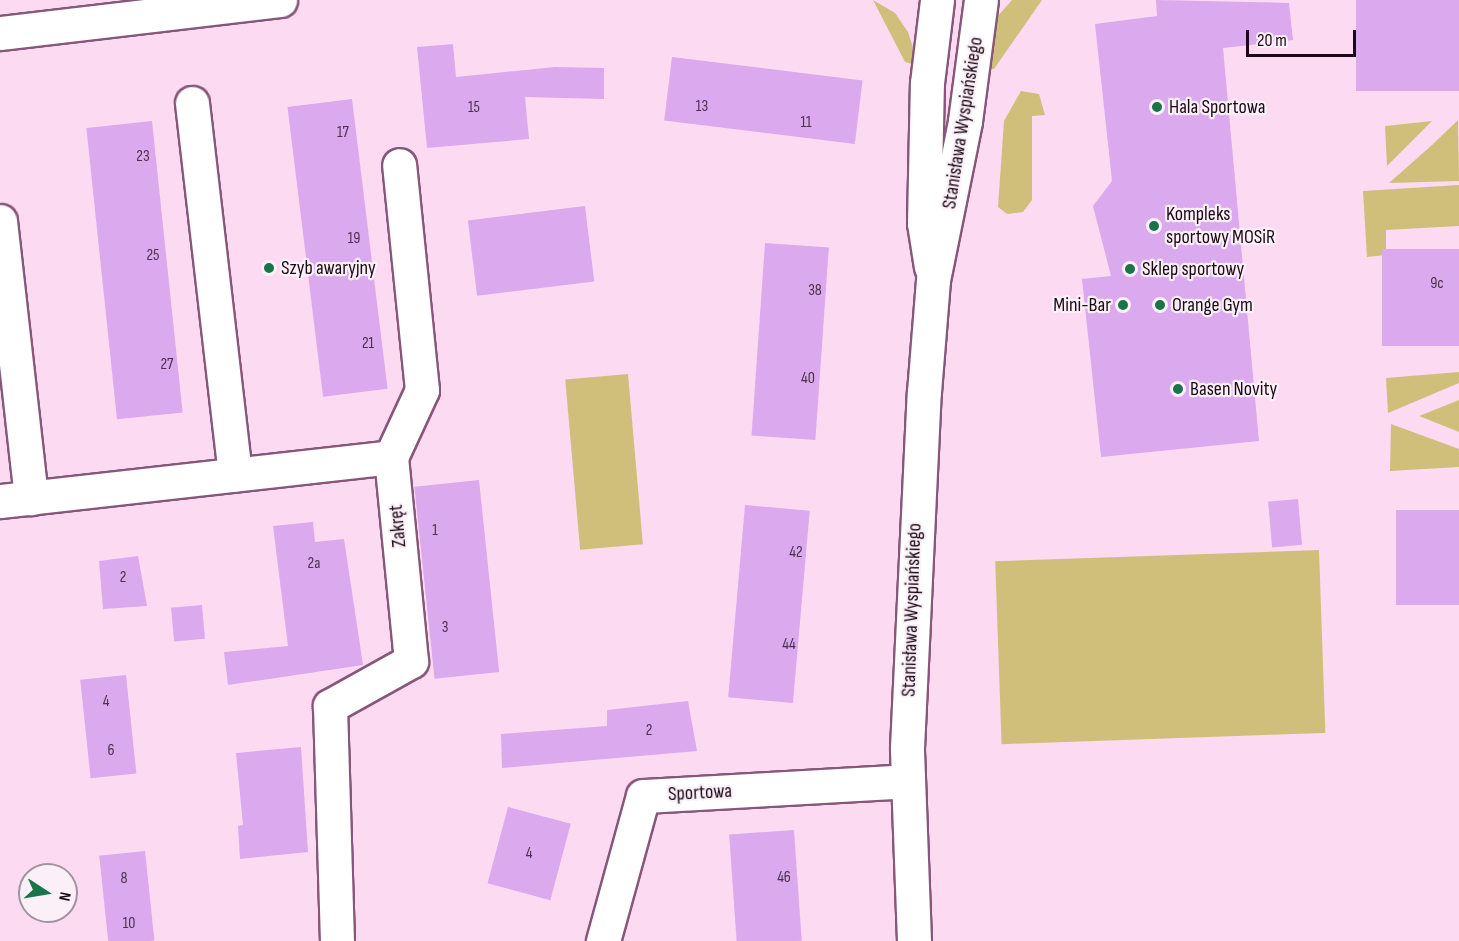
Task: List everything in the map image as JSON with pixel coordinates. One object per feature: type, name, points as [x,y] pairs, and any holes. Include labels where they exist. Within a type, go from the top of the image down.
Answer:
[{"type":"street","points":[[0,33],[280,0]]},
{"type":"street","name":"Stanisława Wyspiańskiego","points":[[933,280],[924,223],[927,83],[937,0]]},
{"type":"street","name":"Stanisława Wyspiańskiego","points":[[914,941],[908,781],[909,606],[933,280],[960,154],[981,0]]},
{"type":"street","points":[[192,103],[235,475]]},
{"type":"street","points":[[0,221],[15,500],[391,457],[422,390],[399,165]]},
{"type":"street","name":"Zakręt","points":[[338,941],[330,706],[411,661],[391,457]]},
{"type":"street","name":"Sportowa","points":[[603,941],[643,796],[908,781]]},
{"type":"shaded area","points":[[873,0],[895,13],[908,32],[919,66],[905,62]]},
{"type":"shaded area","points":[[1012,0],[1042,0],[994,69],[987,70],[997,17]]},
{"type":"shaded area","points":[[1021,91],[1039,94],[1045,115],[1032,116],[1032,200],[1023,212],[1007,214],[998,207],[1004,121]]},
{"type":"shaded area","points":[[1458,120],[1459,181],[1389,183],[1432,145]]},
{"type":"shaded area","points":[[1432,121],[1387,166],[1385,126]]},
{"type":"shaded area","points":[[1459,185],[1459,226],[1386,230],[1386,255],[1367,257],[1363,191]]},
{"type":"shaded area","points":[[1459,372],[1459,383],[1388,413],[1386,378]]},
{"type":"shaded area","points":[[628,374],[643,544],[580,550],[565,379]]},
{"type":"shaded area","points":[[1459,400],[1459,432],[1419,416]]},
{"type":"shaded area","points":[[1391,424],[1459,449],[1459,467],[1390,471]]},
{"type":"shaded area","points":[[1319,550],[1325,733],[1002,744],[995,561]]},
{"type":"building","name":"Kompleks sportowy MOSiR","points":[[1156,0],[1289,3],[1293,40],[1223,48],[1259,441],[1101,457],[1082,279],[1111,276],[1093,206],[1112,181],[1095,24],[1157,16]]},
{"type":"building","points":[[1356,0],[1459,0],[1459,91],[1356,91]]},
{"type":"building","points":[[453,44],[456,77],[555,67],[604,68],[604,99],[525,97],[529,139],[427,148],[417,47]]},
{"type":"building","points":[[672,57],[863,80],[855,144],[664,121]]},
{"type":"building","points":[[352,99],[388,389],[323,397],[287,107]]},
{"type":"building","points":[[152,121],[183,412],[117,419],[86,128]]},
{"type":"building","points":[[585,206],[594,281],[477,296],[468,220]]},
{"type":"building","points":[[765,243],[829,247],[815,440],[752,436]]},
{"type":"building","points":[[1382,249],[1459,249],[1459,346],[1382,346]]},
{"type":"building","points":[[479,480],[499,672],[435,679],[414,487]]},
{"type":"building","points":[[1298,499],[1302,545],[1272,547],[1268,502]]},
{"type":"building","points":[[745,505],[810,511],[793,703],[728,697]]},
{"type":"building","points":[[1396,510],[1459,510],[1459,605],[1396,605]]},
{"type":"building","points":[[313,522],[315,542],[344,539],[363,665],[228,685],[224,652],[288,646],[273,526]]},
{"type":"building","points":[[138,556],[147,606],[103,609],[99,561]]},
{"type":"building","points":[[202,605],[205,639],[174,642],[171,608]]},
{"type":"building","points":[[126,675],[136,773],[91,778],[80,680]]},
{"type":"building","points":[[688,701],[697,751],[502,768],[501,734],[607,726],[607,710]]},
{"type":"building","points":[[301,747],[308,852],[240,859],[238,826],[243,825],[236,753]]},
{"type":"building","points":[[508,807],[571,824],[550,900],[488,883]]},
{"type":"building","points":[[794,830],[802,941],[737,941],[729,835]]},
{"type":"building","points":[[145,851],[154,941],[108,941],[99,856]]},
{"type":"place","name":"Hala Sportowa","points":[[1157,107]]},
{"type":"place","name":"Kompleks sportowy MOSiR","points":[[1154,226]]},
{"type":"place","name":"Szyb awaryjny","points":[[269,268]]},
{"type":"place","name":"Sklep sportowy","points":[[1130,269]]},
{"type":"place","name":"Mini-Bar","points":[[1123,305]]},
{"type":"place","name":"Orange Gym","points":[[1160,305]]},
{"type":"place","name":"Basen Novity","points":[[1178,389]]}]
